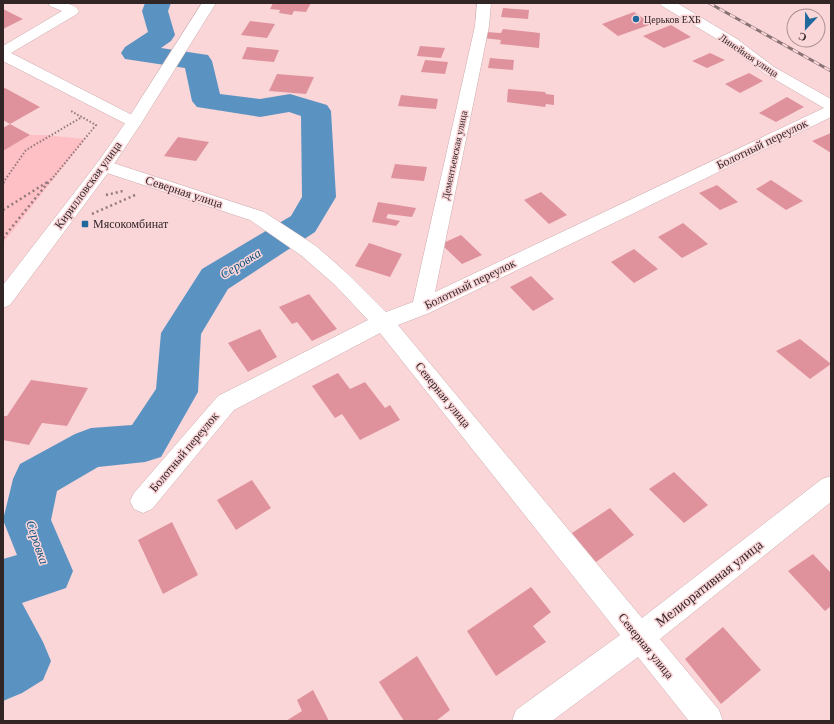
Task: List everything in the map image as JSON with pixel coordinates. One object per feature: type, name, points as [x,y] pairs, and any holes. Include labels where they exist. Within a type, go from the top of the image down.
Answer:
[{"type":"street","points":[[3,53],[72,10],[55,3]]},
{"type":"street","name":"Кирилловская улица","points":[[3,300],[104,166],[134,122],[209,3]]},
{"type":"street","name":"Дементьевская улица","points":[[422,307],[482,26],[484,3]]},
{"type":"street","name":"Линейная улица","points":[[667,3],[732,42],[769,70],[831,106]]},
{"type":"street","points":[[3,53],[134,122]]},
{"type":"street","name":"Болотный переулок","points":[[143,501],[226,403],[383,322],[422,307],[831,111]]},
{"type":"street","name":"Северная улица","points":[[104,166],[257,216],[309,251],[342,280],[383,322],[708,721]]},
{"type":"street","name":"Мелиоративная улица","points":[[527,721],[639,638],[831,487]]},
{"type":"path","points":[[3,238],[96,125],[69,110]]},
{"type":"path","points":[[3,183],[26,150],[82,117]]},
{"type":"path","points":[[3,210],[51,180]]},
{"type":"path","points":[[92,215],[161,184]]},
{"type":"shaded area","points":[[30,135],[85,139],[3,243],[3,151]]},
{"type":"building","points":[[273,3],[311,3],[306,12],[294,11],[292,15],[279,13],[280,10],[270,9]]},
{"type":"building","points":[[503,8],[529,10],[528,19],[501,17]]},
{"type":"building","points":[[3,9],[23,19],[3,29]]},
{"type":"building","points":[[634,12],[652,24],[618,36],[602,24]]},
{"type":"building","points":[[250,21],[275,24],[267,38],[241,35]]},
{"type":"building","points":[[671,25],[691,37],[664,48],[643,36]]},
{"type":"building","points":[[503,29],[540,33],[539,48],[500,44],[501,40],[483,38],[485,32],[501,33]]},
{"type":"building","points":[[420,46],[445,48],[441,58],[417,56]]},
{"type":"building","points":[[247,47],[279,50],[274,62],[242,59]]},
{"type":"building","points":[[710,53],[725,60],[707,68],[692,61]]},
{"type":"building","points":[[490,58],[514,60],[513,70],[488,68]]},
{"type":"building","points":[[425,60],[448,62],[445,74],[421,72]]},
{"type":"building","points":[[749,73],[763,81],[740,93],[725,84]]},
{"type":"building","points":[[277,74],[314,77],[306,94],[269,91]]},
{"type":"building","points":[[3,87],[40,107],[10,124],[3,120]]},
{"type":"building","points":[[508,89],[545,92],[546,94],[554,95],[554,105],[546,104],[545,107],[507,102]]},
{"type":"building","points":[[401,95],[438,99],[436,109],[398,106]]},
{"type":"building","points":[[787,97],[804,107],[776,122],[759,113]]},
{"type":"building","points":[[10,124],[30,135],[3,151],[3,128]]},
{"type":"building","points":[[831,133],[831,153],[812,141]]},
{"type":"building","points":[[178,137],[209,142],[196,161],[164,156]]},
{"type":"building","points":[[395,164],[427,167],[424,181],[391,178]]},
{"type":"building","points":[[771,180],[803,201],[786,210],[756,189]]},
{"type":"building","points":[[717,185],[738,202],[720,210],[699,193]]},
{"type":"building","points":[[541,192],[567,215],[549,224],[524,200]]},
{"type":"building","points":[[378,202],[416,208],[412,217],[388,214],[386,218],[400,221],[396,226],[372,222]]},
{"type":"building","points":[[683,223],[708,244],[682,258],[658,237]]},
{"type":"building","points":[[461,235],[482,255],[462,264],[441,244]]},
{"type":"building","points":[[369,243],[402,254],[390,277],[355,266]]},
{"type":"building","points":[[634,249],[658,269],[634,283],[611,262]]},
{"type":"building","points":[[531,276],[554,299],[533,311],[510,287]]},
{"type":"building","points":[[309,294],[337,329],[312,341],[297,322],[292,324],[279,307]]},
{"type":"building","points":[[260,329],[277,357],[248,372],[228,343]]},
{"type":"building","points":[[800,339],[831,364],[810,379],[776,351]]},
{"type":"building","points":[[338,373],[350,389],[365,382],[385,408],[390,405],[400,420],[360,440],[342,414],[335,418],[312,386]]},
{"type":"building","points":[[31,380],[88,388],[67,426],[42,423],[29,445],[3,440],[3,416],[7,416]]},
{"type":"building","points":[[674,472],[708,505],[684,523],[649,489]]},
{"type":"building","points":[[252,480],[271,508],[236,530],[217,500]]},
{"type":"building","points":[[610,508],[634,535],[596,562],[572,533]]},
{"type":"building","points":[[172,522],[198,575],[163,594],[138,540]]},
{"type":"building","points":[[813,554],[831,573],[831,606],[825,611],[788,571]]},
{"type":"building","points":[[531,587],[551,612],[533,626],[546,642],[496,676],[467,631]]},
{"type":"building","points":[[723,627],[761,670],[721,704],[685,659]]},
{"type":"building","points":[[417,656],[450,710],[436,721],[404,721],[379,682]]},
{"type":"building","points":[[313,690],[329,721],[286,721],[302,711],[297,700]]},
{"type":"waterway","name":"Серовка","points":[[3,584],[48,571],[27,520],[36,479],[91,448],[145,443],[177,392],[181,333],[215,279],[303,224],[319,197],[316,111],[290,103],[260,108],[207,101],[198,61],[135,53],[162,35],[155,11],[158,3]]},
{"type":"waterway","name":"Серовка","points":[[3,620],[24,661],[3,674]]},
{"type":"railway","points":[[709,3],[831,71]]},
{"type":"place","name":"Церьков ЕХБ","points":[[636,19]]},
{"type":"place","name":"Мясокомбинат","points":[[85,224]]}]
